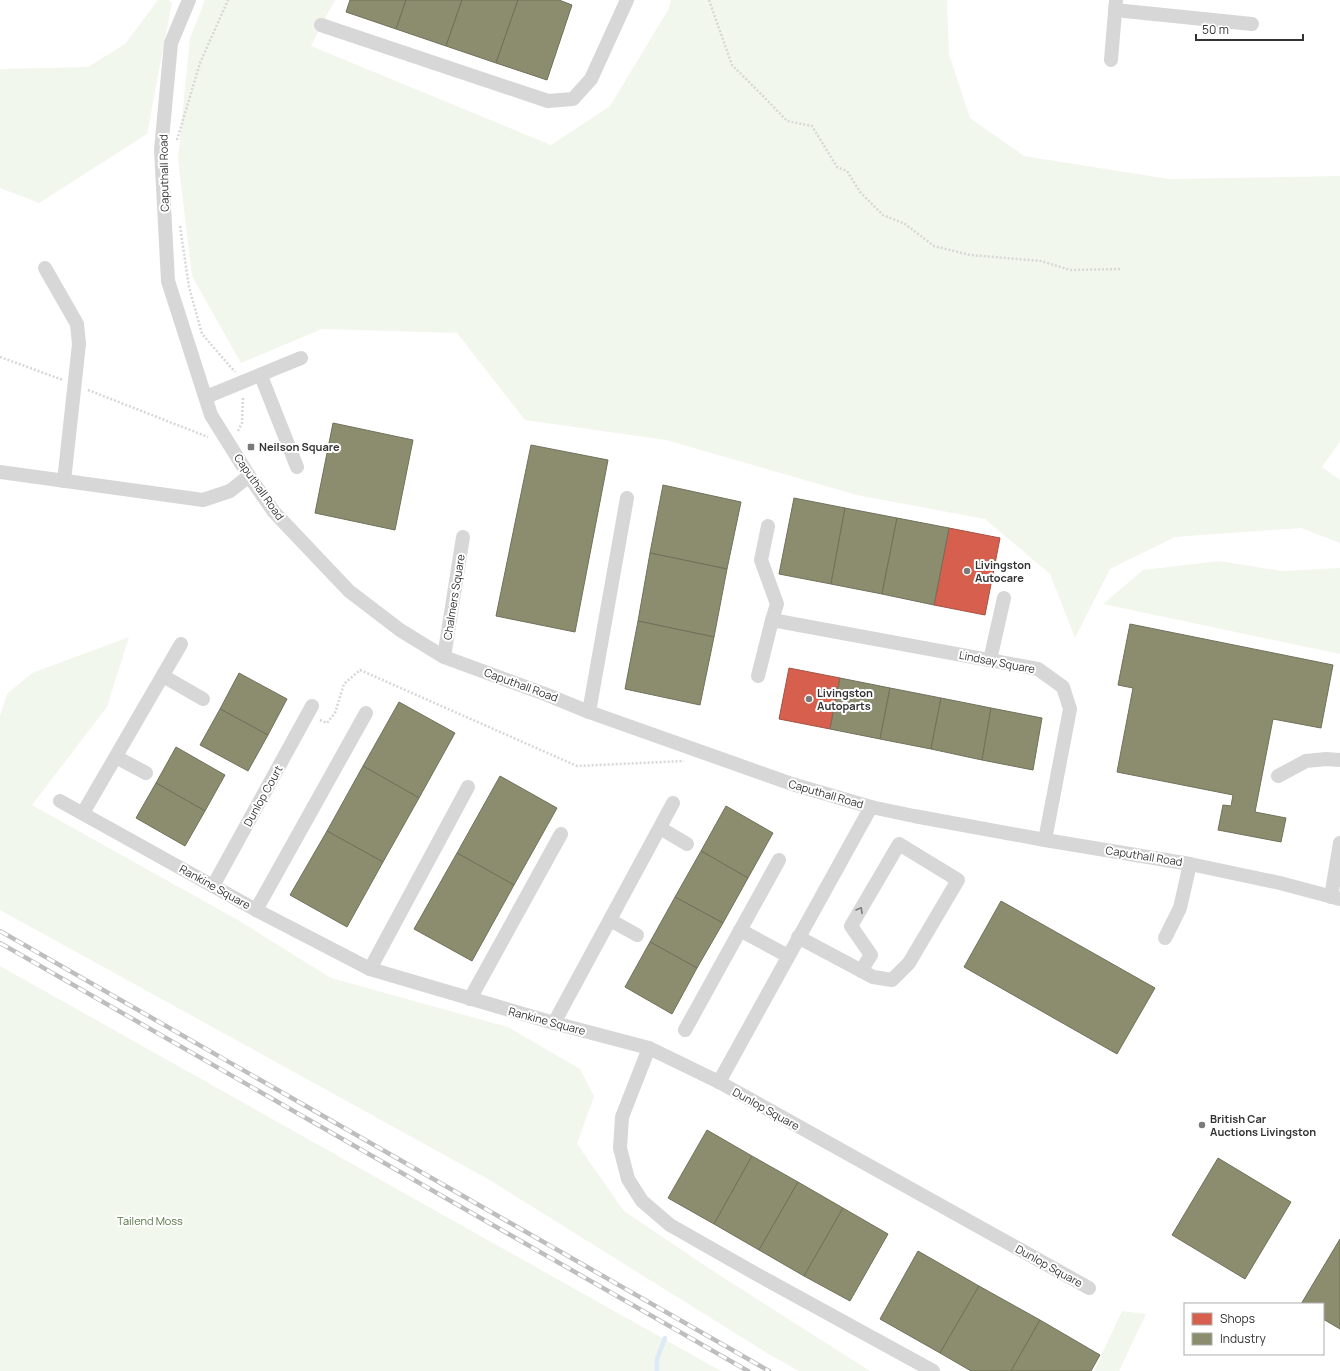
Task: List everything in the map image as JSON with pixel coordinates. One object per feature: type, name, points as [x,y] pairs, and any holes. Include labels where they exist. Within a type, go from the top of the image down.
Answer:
[{"type":"street","name":"Caputhall Road","points":[[189,0],[171,43],[161,150],[168,281],[211,415],[249,476],[274,512],[348,591],[400,630],[444,657],[545,694],[589,712],[792,784],[871,807],[1045,840],[1190,864],[1280,883],[1335,898]]},
{"type":"street","points":[[321,25],[548,101],[573,99],[591,79],[627,0]]},
{"type":"street","points":[[1111,60],[1115,5],[1252,24]]},
{"type":"street","points":[[45,268],[77,324],[79,344],[64,481]]},
{"type":"street","points":[[206,397],[261,376],[301,358]]},
{"type":"street","points":[[261,376],[297,467]]},
{"type":"street","points":[[0,472],[203,500],[230,491],[249,476]]},
{"type":"street","points":[[589,712],[627,498]]},
{"type":"street","points":[[758,676],[777,604],[761,560],[768,526]]},
{"type":"street","name":"Chalmers Square","points":[[444,657],[463,537]]},
{"type":"street","points":[[990,660],[1004,598]]},
{"type":"street","name":"Lindsay Square","points":[[772,620],[1038,669],[1063,687],[1070,709],[1045,840]]},
{"type":"street","points":[[83,814],[181,644]]},
{"type":"street","points":[[163,676],[203,699]]},
{"type":"street","name":"Dunlop Court","points":[[213,886],[310,710]]},
{"type":"street","points":[[256,910],[366,713]]},
{"type":"street","points":[[116,757],[146,773]]},
{"type":"street","points":[[1278,776],[1306,761],[1326,759],[1340,760]]},
{"type":"street","points":[[370,970],[468,787]]},
{"type":"street","name":"Rankine Square","points":[[60,801],[256,910],[370,970],[554,1023],[649,1048],[719,1082]]},
{"type":"street","points":[[554,1023],[673,803]]},
{"type":"street","points":[[719,1082],[871,807]]},
{"type":"street","points":[[660,828],[687,844]]},
{"type":"street","points":[[470,999],[561,834]]},
{"type":"street","points":[[1335,898],[1340,843]]},
{"type":"street","points":[[798,937],[861,971],[873,977],[892,980],[913,957],[958,880],[899,844],[851,926],[871,955],[861,971]]},
{"type":"street","points":[[685,1030],[779,860]]},
{"type":"street","points":[[1165,938],[1180,908],[1190,864]]},
{"type":"street","points":[[610,920],[637,935]]},
{"type":"street","points":[[740,930],[788,956]]},
{"type":"street","points":[[649,1048],[622,1117],[620,1148],[628,1179],[642,1201],[670,1225],[932,1371]]},
{"type":"street","name":"Dunlop Square","points":[[719,1082],[1089,1288]]},
{"type":"path","points":[[176,144],[200,63],[228,0]]},
{"type":"path","points":[[709,0],[732,66],[768,100],[787,121],[812,126],[837,167],[847,171],[860,192],[884,215],[905,224],[934,246],[970,255],[1041,261],[1070,270],[1120,269]]},
{"type":"path","points":[[0,357],[74,384],[230,445],[242,423],[244,382],[202,334],[189,288],[180,220]]},
{"type":"path","points":[[310,710],[327,723],[335,713],[344,684],[360,670],[577,766],[689,761]]},
{"type":"green space","points":[[158,0],[169,0],[172,3],[147,134],[39,203],[0,188],[0,69],[88,67],[125,44]]},
{"type":"green space","points":[[205,0],[335,0],[311,46],[551,145],[610,106],[668,10],[671,0],[947,0],[949,54],[970,118],[1024,156],[1169,179],[1340,176],[1340,442],[1322,467],[1340,480],[1340,543],[1301,528],[1175,537],[1110,569],[1075,638],[1050,574],[985,519],[857,495],[666,440],[525,420],[457,333],[322,329],[241,363],[192,276],[178,159],[190,38]]},
{"type":"green space","points":[[1219,561],[1282,571],[1340,568],[1340,654],[1103,604],[1143,570]]},
{"type":"green space","points":[[129,637],[107,707],[32,805],[238,920],[331,978],[508,1027],[580,1069],[594,1096],[577,1144],[624,1211],[710,1269],[870,1371],[799,1371],[770,1355],[488,1179],[0,910],[0,716],[7,694],[32,673]]},
{"type":"green space","name":"Tailend Moss","points":[[0,966],[721,1371],[0,1371]]},
{"type":"green space","points":[[1122,1311],[1146,1314],[1119,1371],[1094,1371]]},
{"type":"building: Shops","name":"Livingston Autocare","points":[[949,528],[1000,538],[985,615],[934,605]]},
{"type":"building: Shops","name":"Livingston Autoparts","points":[[789,668],[840,678],[830,729],[779,719]]},
{"type":"building: Industry","points":[[350,0],[406,0],[396,29],[346,12]]},
{"type":"building: Industry","points":[[406,0],[462,0],[446,46],[396,29]]},
{"type":"building: Industry","points":[[462,0],[518,0],[496,63],[446,46]]},
{"type":"building: Industry","points":[[518,0],[559,0],[572,5],[547,80],[496,63]]},
{"type":"building: Industry","points":[[333,423],[413,440],[395,530],[315,513]]},
{"type":"building: Industry","points":[[531,445],[608,460],[575,632],[496,616]]},
{"type":"building: Industry","points":[[663,485],[741,502],[727,569],[650,553]]},
{"type":"building: Industry","points":[[794,498],[845,508],[831,584],[779,574]]},
{"type":"building: Industry","points":[[845,508],[897,518],[882,594],[831,584]]},
{"type":"building: Industry","points":[[897,518],[949,528],[934,605],[882,594]]},
{"type":"building: Industry","points":[[650,553],[727,569],[714,637],[638,621]]},
{"type":"building: Industry","points":[[638,621],[714,637],[700,705],[625,689]]},
{"type":"building: Industry","points":[[1130,624],[1333,665],[1321,728],[1273,719],[1255,812],[1286,818],[1281,842],[1218,830],[1223,805],[1231,806],[1233,795],[1117,772],[1133,688],[1118,685]]},
{"type":"building: Industry","points":[[239,673],[287,699],[268,735],[220,709]]},
{"type":"building: Industry","points":[[840,678],[890,688],[880,739],[830,729]]},
{"type":"building: Industry","points":[[890,688],[941,698],[931,749],[880,739]]},
{"type":"building: Industry","points":[[941,698],[991,708],[982,760],[931,749]]},
{"type":"building: Industry","points":[[399,702],[455,733],[419,798],[363,766]]},
{"type":"building: Industry","points":[[991,708],[1042,718],[1033,770],[982,760]]},
{"type":"building: Industry","points":[[220,709],[268,735],[248,771],[200,745]]},
{"type":"building: Industry","points":[[176,747],[225,775],[205,811],[156,783]]},
{"type":"building: Industry","points":[[363,766],[419,798],[383,862],[327,831]]},
{"type":"building: Industry","points":[[500,776],[557,808],[514,885],[457,853]]},
{"type":"building: Industry","points":[[156,783],[205,811],[185,846],[136,818]]},
{"type":"building: Industry","points":[[726,806],[773,833],[748,878],[701,851]]},
{"type":"building: Industry","points":[[327,831],[383,862],[347,927],[290,895]]},
{"type":"building: Industry","points":[[701,851],[748,878],[723,923],[675,897]]},
{"type":"building: Industry","points":[[457,853],[514,885],[472,961],[414,929]]},
{"type":"building: Industry","points":[[675,897],[723,923],[697,968],[650,942]]},
{"type":"building: Industry","points":[[1001,901],[1155,988],[1117,1054],[964,967]]},
{"type":"building: Industry","points":[[650,942],[697,968],[672,1014],[625,987]]},
{"type":"building: Industry","points":[[707,1130],[752,1156],[714,1224],[668,1198]]},
{"type":"building: Industry","points":[[752,1156],[798,1182],[759,1250],[714,1224]]},
{"type":"building: Industry","points":[[1218,1158],[1291,1202],[1245,1279],[1172,1235]]},
{"type":"building: Industry","points":[[798,1182],[843,1208],[804,1276],[759,1250]]},
{"type":"building: Industry","points":[[843,1208],[888,1234],[850,1301],[804,1276]]},
{"type":"building: Industry","points":[[1340,1239],[1340,1329],[1324,1320],[1324,1303],[1302,1303]]},
{"type":"building: Industry","points":[[918,1251],[979,1286],[940,1353],[880,1319]]},
{"type":"building: Industry","points":[[979,1286],[1040,1320],[1011,1371],[971,1371],[940,1353]]},
{"type":"building: Industry","points":[[1040,1320],[1100,1355],[1091,1371],[1011,1371]]},
{"type":"waterway","points":[[657,1371],[657,1359],[665,1338]]},
{"type":"railway","points":[[0,931],[769,1371]]},
{"type":"railway","points":[[0,943],[748,1371]]},
{"type":"place","name":"Neilson Square","points":[[251,447]]},
{"type":"place","name":"Livingston Autocare","points":[[967,571]]},
{"type":"place","name":"Livingston Autoparts","points":[[809,699]]},
{"type":"place","name":"British Car Auctions Livingston","points":[[1202,1125]]}]
